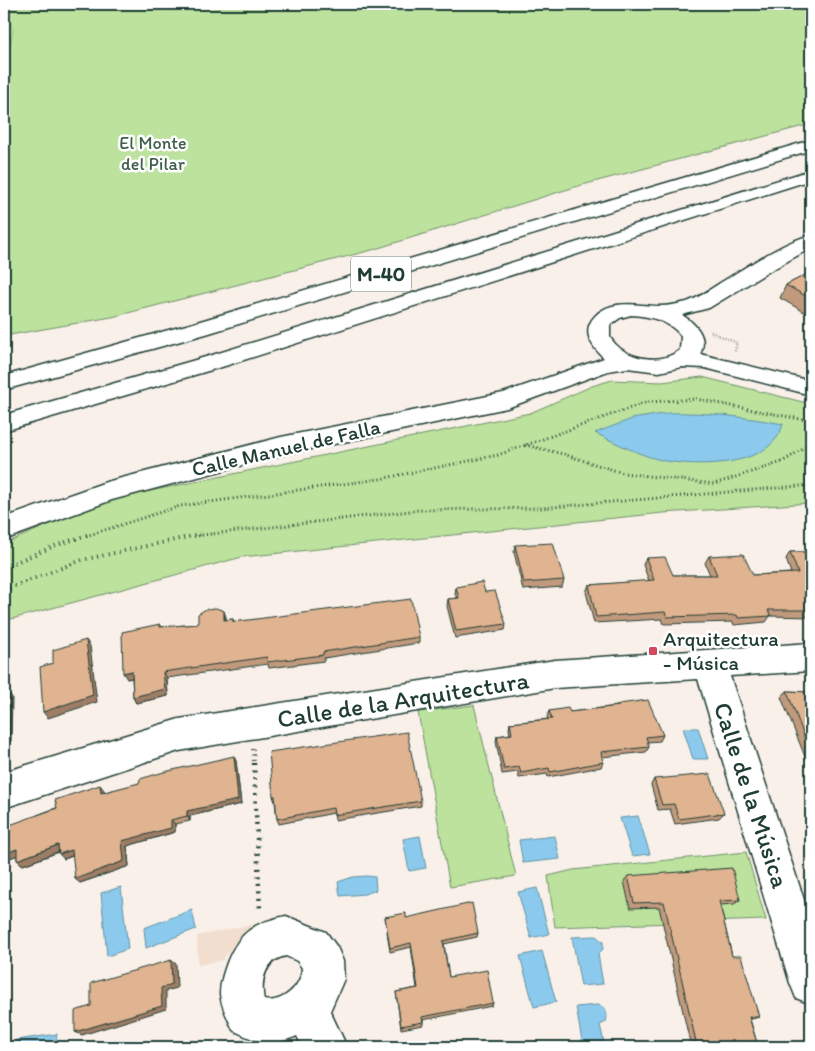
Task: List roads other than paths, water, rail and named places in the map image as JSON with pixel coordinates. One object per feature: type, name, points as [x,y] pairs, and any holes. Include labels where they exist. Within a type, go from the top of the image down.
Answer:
[{"type":"main road","name":"M-40","points":[[4,383],[198,329],[811,147]]},
{"type":"main road","name":"M-40","points":[[4,423],[217,361],[811,176]]},
{"type":"main road","points":[[775,186],[811,180]]},
{"type":"main road","points":[[694,307],[688,331],[693,346],[689,354],[681,360],[666,365],[647,365],[628,361],[609,351],[602,344],[598,336],[598,328],[609,315],[631,309],[658,312],[694,307],[775,259],[811,241]]},
{"type":"main road","points":[[658,312],[672,318],[705,344],[811,373]]},
{"type":"main road","name":"Calle Manuel de Falla","points":[[571,376],[592,360],[602,344]]},
{"type":"main road","points":[[681,360],[705,361],[811,388]]},
{"type":"main road","name":"Calle Manuel de Falla","points":[[4,529],[106,492],[281,446],[507,400],[604,365],[628,361]]},
{"type":"main road","name":"Calle de la Arquitectura","points":[[4,790],[179,735],[555,674],[811,657]]},
{"type":"main road","name":"Calle de la Música","points":[[710,664],[811,983]]},
{"type":"main road","points":[[286,936],[300,939],[312,948],[319,959],[323,973],[323,988],[318,1003],[317,1032],[298,1026],[284,1031],[270,1031],[257,1025],[248,1014],[242,998],[241,980],[247,963],[262,946],[271,940],[286,936]]},
{"type":"water","points":[[669,413],[698,413],[783,424],[777,438],[765,449],[751,456],[734,461],[698,464],[657,459],[595,433],[632,419]]},
{"type":"water","points":[[683,728],[698,728],[708,759],[693,759]]},
{"type":"water","points":[[638,816],[650,854],[632,856],[620,818]]},
{"type":"water","points":[[420,836],[426,868],[409,871],[403,839]]},
{"type":"water","points":[[555,836],[560,859],[523,863],[519,840]]},
{"type":"water","points":[[353,877],[375,877],[376,890],[365,894],[340,896],[338,882]]},
{"type":"water","points":[[121,887],[128,949],[107,956],[101,893]]},
{"type":"water","points":[[537,888],[549,934],[531,938],[518,892]]},
{"type":"water","points":[[192,910],[196,929],[146,948],[144,928]]},
{"type":"water","points":[[596,936],[603,942],[603,949],[598,954],[603,984],[581,986],[572,937]]},
{"type":"water","points":[[542,951],[556,1002],[534,1007],[520,956]]},
{"type":"water","points":[[598,1005],[605,1009],[607,1014],[606,1022],[600,1025],[605,1047],[583,1047],[576,1007]]},
{"type":"water","points":[[57,1034],[55,1047],[15,1047],[16,1040]]},
{"type":"place","name":"Arquitectura - Música","points":[[653,651]]},
{"type":"park label","name":"El Monte del Pilar","points":[[153,153]]}]
